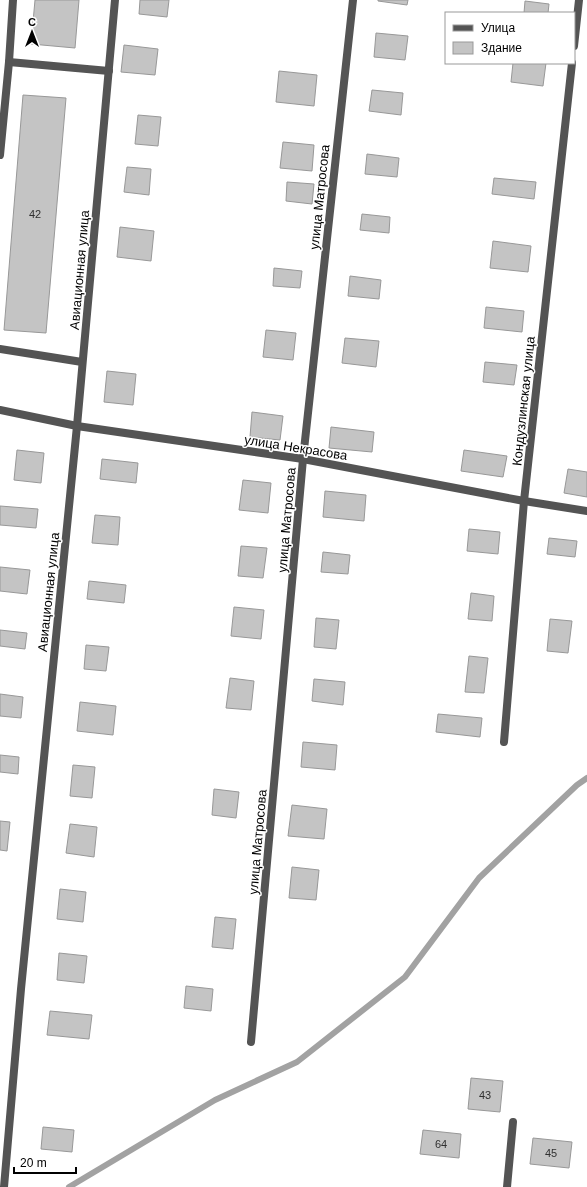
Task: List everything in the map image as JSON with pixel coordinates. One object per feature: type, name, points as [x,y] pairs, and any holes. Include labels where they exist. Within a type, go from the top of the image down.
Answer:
[{"type":"street","points":[[0,155],[13,0]]},
{"type":"street","name":"Авиационная улица","points":[[4,1186],[22,981],[77,426],[115,0]]},
{"type":"street","name":"улица Матросова","points":[[251,1042],[303,459],[353,0]]},
{"type":"street","points":[[575,37],[579,0]]},
{"type":"street","points":[[9,62],[109,71]]},
{"type":"street","name":"Кондузлинская улица","points":[[504,742],[524,501],[572,64]]},
{"type":"street","points":[[0,349],[82,362]]},
{"type":"street","name":"улица Некрасова","points":[[0,410],[77,426],[303,459],[524,501],[587,511]]},
{"type":"street","points":[[507,1187],[513,1122]]},
{"type":"building","points":[[35,0],[79,0],[75,48],[31,44]]},
{"type":"building","points":[[140,0],[169,0],[167,17],[139,14]]},
{"type":"building","points":[[378,0],[408,0],[407,5]]},
{"type":"building","points":[[525,1],[549,4],[548,12],[524,12]]},
{"type":"building","points":[[376,33],[408,36],[405,60],[374,57]]},
{"type":"building","points":[[124,45],[158,49],[155,75],[121,72]]},
{"type":"building","points":[[513,64],[546,64],[543,86],[511,82]]},
{"type":"building","points":[[279,71],[317,75],[314,106],[276,102]]},
{"type":"building","points":[[372,90],[403,93],[401,115],[369,111]]},
{"type":"building","points":[[23,95],[66,98],[46,333],[4,330]]},
{"type":"building","points":[[138,115],[161,117],[158,146],[135,144]]},
{"type":"building","points":[[283,142],[314,145],[312,171],[280,168]]},
{"type":"building","points":[[367,154],[399,158],[397,177],[365,174]]},
{"type":"building","points":[[127,167],[151,169],[149,195],[124,192]]},
{"type":"building","points":[[494,178],[536,182],[534,199],[492,194]]},
{"type":"building","points":[[287,182],[314,184],[312,204],[286,201]]},
{"type":"building","points":[[362,214],[390,217],[389,233],[360,230]]},
{"type":"building","points":[[120,227],[154,231],[151,261],[117,257]]},
{"type":"building","points":[[493,241],[531,246],[528,272],[490,268]]},
{"type":"building","points":[[274,268],[302,271],[300,288],[273,286]]},
{"type":"building","points":[[350,276],[381,280],[379,299],[348,296]]},
{"type":"building","points":[[486,307],[524,311],[522,332],[484,328]]},
{"type":"building","points":[[266,330],[296,333],[293,360],[263,357]]},
{"type":"building","points":[[345,338],[379,341],[376,367],[342,363]]},
{"type":"building","points":[[485,362],[517,365],[514,385],[483,382]]},
{"type":"building","points":[[107,371],[136,374],[133,405],[104,402]]},
{"type":"building","points":[[252,412],[283,416],[280,440],[250,437]]},
{"type":"building","points":[[331,427],[374,432],[372,452],[329,448]]},
{"type":"building","points":[[17,450],[44,453],[41,483],[14,480]]},
{"type":"building","points":[[464,450],[507,456],[503,477],[461,471]]},
{"type":"building","points":[[102,459],[138,463],[136,483],[100,479]]},
{"type":"building","points":[[568,469],[587,472],[587,497],[564,493]]},
{"type":"building","points":[[243,480],[271,483],[268,513],[239,510]]},
{"type":"building","points":[[325,491],[366,495],[364,521],[323,517]]},
{"type":"building","points":[[0,506],[38,509],[36,528],[0,525]]},
{"type":"building","points":[[95,515],[120,517],[118,545],[92,543]]},
{"type":"building","points":[[469,529],[500,532],[498,554],[467,551]]},
{"type":"building","points":[[549,538],[577,541],[575,557],[547,554]]},
{"type":"building","points":[[241,546],[267,548],[263,578],[238,576]]},
{"type":"building","points":[[323,552],[350,555],[348,574],[321,572]]},
{"type":"building","points":[[0,567],[30,570],[27,594],[0,591]]},
{"type":"building","points":[[89,581],[126,585],[124,603],[87,599]]},
{"type":"building","points":[[471,593],[494,596],[492,621],[468,619]]},
{"type":"building","points":[[234,607],[264,610],[261,639],[231,636]]},
{"type":"building","points":[[316,618],[339,620],[336,649],[314,647]]},
{"type":"building","points":[[550,619],[572,621],[568,653],[547,651]]},
{"type":"building","points":[[0,630],[27,633],[25,649],[0,646]]},
{"type":"building","points":[[86,645],[109,647],[106,671],[84,669]]},
{"type":"building","points":[[469,656],[488,658],[484,693],[465,692]]},
{"type":"building","points":[[230,678],[254,681],[251,710],[226,708]]},
{"type":"building","points":[[314,679],[345,682],[343,705],[312,701]]},
{"type":"building","points":[[0,694],[23,697],[21,718],[0,716]]},
{"type":"building","points":[[80,702],[116,706],[113,735],[77,731]]},
{"type":"building","points":[[438,714],[482,718],[480,737],[436,732]]},
{"type":"building","points":[[303,742],[337,745],[335,770],[301,767]]},
{"type":"building","points":[[0,755],[19,757],[18,774],[0,772]]},
{"type":"building","points":[[73,765],[95,767],[92,798],[70,796]]},
{"type":"building","points":[[214,789],[239,792],[236,818],[212,815]]},
{"type":"building","points":[[292,805],[327,809],[324,839],[288,836]]},
{"type":"building","points":[[0,821],[10,822],[7,851],[0,850]]},
{"type":"building","points":[[70,824],[97,827],[94,857],[66,853]]},
{"type":"building","points":[[292,867],[319,870],[316,900],[289,898]]},
{"type":"building","points":[[60,889],[86,892],[83,922],[57,919]]},
{"type":"building","points":[[215,917],[236,919],[233,949],[212,947]]},
{"type":"building","points":[[59,953],[87,956],[84,983],[57,980]]},
{"type":"building","points":[[186,986],[213,989],[211,1011],[184,1008]]},
{"type":"building","points":[[50,1011],[92,1015],[89,1039],[47,1035]]},
{"type":"building","points":[[471,1078],[503,1081],[500,1112],[468,1109]]},
{"type":"building","points":[[43,1127],[74,1130],[72,1152],[41,1149]]},
{"type":"building","points":[[423,1130],[461,1134],[459,1158],[420,1154]]},
{"type":"building","points":[[533,1138],[572,1142],[569,1168],[530,1164]]},
{"type":"waterway","points":[[69,1187],[215,1100],[297,1062],[405,977],[479,878],[577,785],[587,778]]}]
